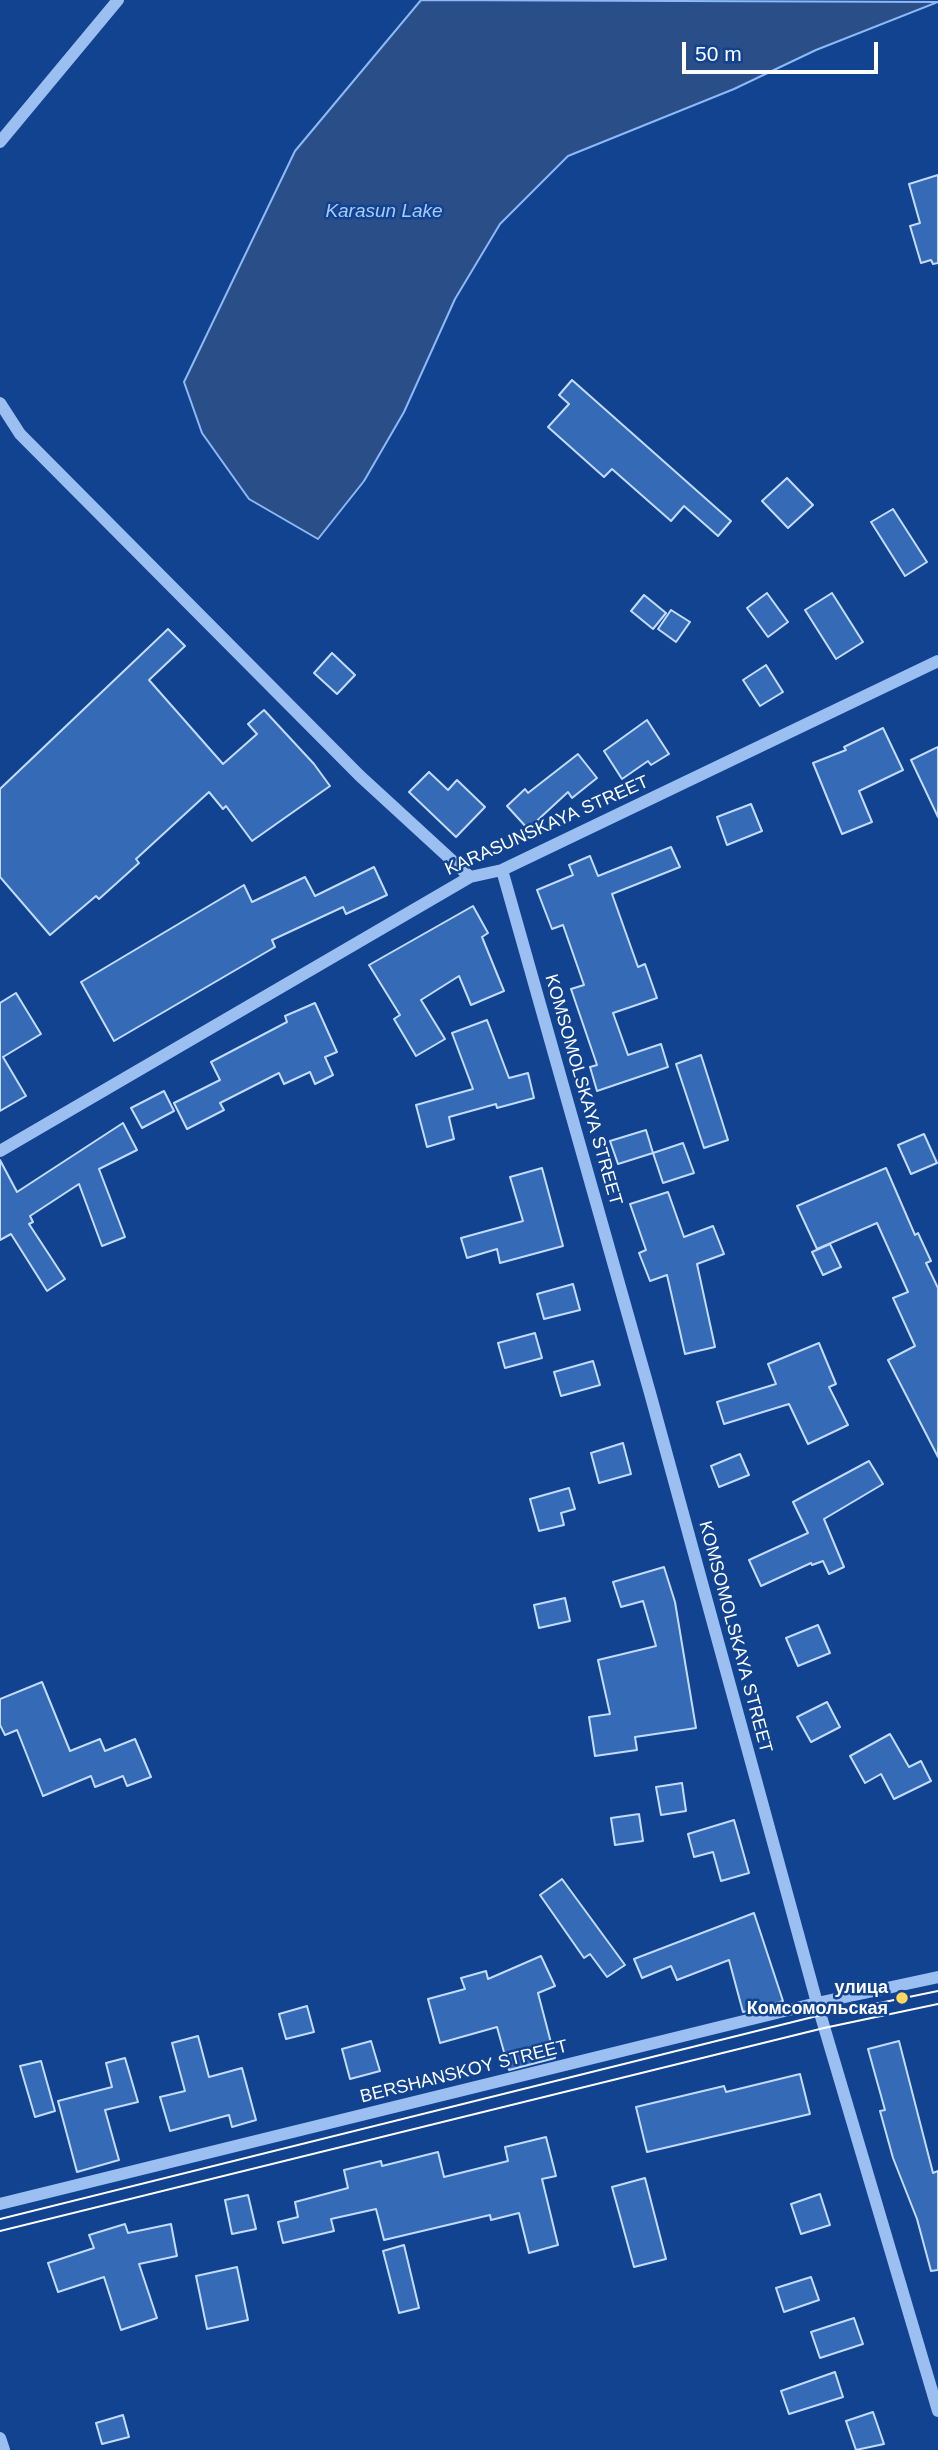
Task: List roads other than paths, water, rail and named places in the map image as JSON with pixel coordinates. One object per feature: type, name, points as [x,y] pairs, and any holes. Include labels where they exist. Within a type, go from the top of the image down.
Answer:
[{"type":"street","points":[[0,142],[118,0]]},
{"type":"street","points":[[0,403],[20,434],[360,776],[470,877]]},
{"type":"street","name":"KARASUNSKAYA STREET","points":[[0,1151],[470,877],[502,870],[938,661]]},
{"type":"street","name":"KOMSOMOLSKAYA STREET","points":[[502,870],[650,1393],[817,2003],[938,2412]]},
{"type":"street","name":"BERSHANSKOY STREET","points":[[0,2204],[817,2003],[938,1977]]},
{"type":"street","points":[[0,2438],[4,2450]]},
{"type":"water","name":"Karasun Lake","points":[[421,0],[938,2],[816,50],[734,89],[568,156],[500,224],[455,299],[404,412],[364,481],[318,539],[249,499],[202,433],[184,382],[295,151]]},
{"type":"tram line","points":[[0,2219],[821,2015],[938,1991]]},
{"type":"tram line","points":[[0,2231],[824,2028],[938,2004]]},
{"type":"place","name":"улица Комсомольская","points":[[902,1998]]}]
